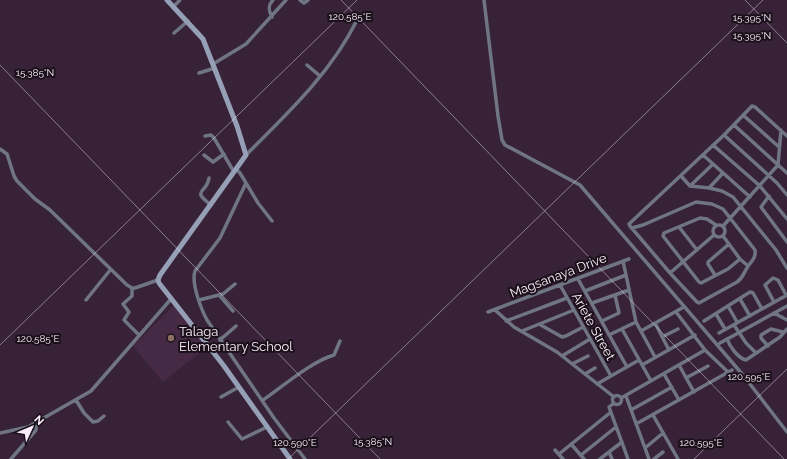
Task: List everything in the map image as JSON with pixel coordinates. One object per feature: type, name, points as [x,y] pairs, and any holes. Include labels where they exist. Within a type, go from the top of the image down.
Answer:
[{"type":"street","points":[[167,0],[203,38],[237,126],[246,155]]},
{"type":"street","points":[[174,6],[180,0]]},
{"type":"street","points":[[272,17],[269,11],[269,6],[273,0]]},
{"type":"street","points":[[199,73],[214,66],[244,46],[286,0]]},
{"type":"street","points":[[300,0],[303,3],[308,0]]},
{"type":"street","points":[[484,0],[498,116],[502,140],[505,145],[580,185],[743,375],[787,432]]},
{"type":"street","points":[[132,288],[158,280],[160,275],[246,155],[289,114],[332,62],[358,20]]},
{"type":"street","points":[[174,33],[188,21]]},
{"type":"street","points":[[307,65],[320,76]]},
{"type":"street","points":[[632,228],[643,225],[696,202],[712,204],[723,209],[755,250],[756,254],[742,279],[699,303],[695,301],[670,273],[632,228],[629,224],[753,106],[787,136]]},
{"type":"street","points":[[743,115],[779,147]]},
{"type":"street","points":[[734,125],[787,173]]},
{"type":"street","points":[[723,226],[778,165],[781,130]]},
{"type":"street","points":[[724,135],[769,176],[787,195]]},
{"type":"street","points":[[205,136],[212,136],[235,171],[240,173],[258,203],[272,221]]},
{"type":"street","points":[[713,145],[760,186],[787,218]]},
{"type":"street","points":[[0,149],[8,154],[16,181],[35,199],[50,210],[132,288]]},
{"type":"street","points":[[204,155],[213,162],[224,154]]},
{"type":"street","points":[[703,155],[750,197]]},
{"type":"street","points":[[690,186],[713,164]]},
{"type":"street","points":[[709,188],[723,173]]},
{"type":"street","points":[[681,176],[690,186],[722,191],[733,197],[776,250],[787,268]]},
{"type":"street","points":[[209,178],[201,195],[202,198],[211,205]]},
{"type":"street","points":[[246,183],[223,231],[194,273],[196,286],[199,300],[207,320],[305,459]]},
{"type":"street","points":[[769,196],[761,207],[787,242]]},
{"type":"street","points":[[723,226],[716,225],[700,218],[664,233],[663,236],[701,283],[728,269],[740,259]]},
{"type":"street","points":[[716,225],[712,230],[714,235],[720,238],[723,236]]},
{"type":"street","points":[[723,226],[725,230],[723,236]]},
{"type":"street","points":[[679,227],[697,250]]},
{"type":"street","points":[[670,273],[714,235]]},
{"type":"street","points":[[723,236],[740,259],[748,266]]},
{"type":"street","points":[[715,275],[708,262],[729,244]]},
{"type":"street","name":"Magsanaya Drive","points":[[488,312],[629,259]]},
{"type":"street","points":[[623,261],[636,322],[655,357]]},
{"type":"street","points":[[86,300],[111,269]]},
{"type":"street","points":[[585,291],[626,275]]},
{"type":"street","points":[[719,333],[787,295],[778,280],[773,278],[765,284],[774,302]]},
{"type":"street","points":[[578,279],[627,367]]},
{"type":"street","points":[[158,280],[170,299],[238,387],[290,459]]},
{"type":"street","points":[[199,300],[216,295],[220,296],[227,292],[235,284]]},
{"type":"street","name":"Ariete Street","points":[[560,285],[611,376]]},
{"type":"street","points":[[132,288],[132,296],[123,304],[129,312],[124,320],[139,335]]},
{"type":"street","points":[[592,303],[629,290]]},
{"type":"street","points":[[704,321],[752,292],[762,309]]},
{"type":"street","points":[[602,322],[619,313],[615,295]]},
{"type":"street","points":[[220,296],[233,311]]},
{"type":"street","points":[[506,321],[567,298]]},
{"type":"street","points":[[0,433],[22,429],[36,424],[95,387],[170,299]]},
{"type":"street","points":[[740,299],[750,316]]},
{"type":"street","points":[[728,306],[736,324],[738,333],[756,353]]},
{"type":"street","points":[[720,343],[787,306]]},
{"type":"street","points":[[641,331],[682,308]]},
{"type":"street","points":[[495,310],[506,321],[549,346],[614,397],[618,396],[621,398],[626,396],[705,350]]},
{"type":"street","points":[[522,331],[574,310]]},
{"type":"street","points":[[636,424],[730,371],[705,350],[676,312]]},
{"type":"street","points":[[774,313],[787,320]]},
{"type":"street","points":[[716,314],[725,329]]},
{"type":"street","points":[[609,335],[636,322]]},
{"type":"street","points":[[655,323],[669,350]]},
{"type":"street","points":[[539,324],[562,337],[583,327]]},
{"type":"street","points":[[220,340],[236,326]]},
{"type":"street","points":[[622,329],[651,382]]},
{"type":"street","points":[[662,336],[678,329]]},
{"type":"street","points":[[768,346],[761,338],[762,335],[771,329],[783,332]]},
{"type":"street","points":[[727,339],[731,347],[744,360],[768,346],[780,337],[787,329]]},
{"type":"street","points":[[642,365],[695,336]]},
{"type":"street","points":[[562,356],[590,339]]},
{"type":"street","points":[[263,400],[314,364],[328,356],[334,355],[340,341]]},
{"type":"street","points":[[572,364],[588,356]]},
{"type":"street","points":[[597,384],[640,360]]},
{"type":"street","points":[[678,366],[694,392]]},
{"type":"street","points":[[686,378],[708,366]]},
{"type":"street","points":[[584,374],[595,368]]},
{"type":"street","points":[[664,374],[679,400]]},
{"type":"street","points":[[221,397],[238,387]]},
{"type":"street","points":[[631,410],[672,387]]},
{"type":"street","points":[[626,396],[649,459]]},
{"type":"street","points":[[614,397],[614,403]]},
{"type":"street","points":[[614,403],[616,405],[620,404],[621,398]]},
{"type":"street","points":[[76,400],[84,413],[93,422],[98,421],[104,416]]},
{"type":"street","points":[[614,403],[609,407],[610,412],[628,459]]},
{"type":"street","points":[[559,454],[610,412]]},
{"type":"street","points":[[653,415],[677,459]]},
{"type":"street","points":[[228,422],[242,439],[267,427]]},
{"type":"street","points":[[11,459],[36,430],[36,424]]},
{"type":"street","points":[[581,455],[616,427]]},
{"type":"street","points":[[645,448],[663,433]]},
{"type":"street","points":[[600,459],[622,442]]},
{"type":"street","points":[[571,444],[584,459]]},
{"type":"street","points":[[555,450],[563,459]]},
{"type":"street","points":[[609,452],[612,459]]},
{"type":"street","points":[[654,459],[663,452]]},
{"type":"shaded area","name":"Talaga Elementary School","points":[[174,305],[207,347],[163,382],[133,346]]},
{"type":"place","name":"Talaga Elementary School","points":[[171,338]]}]
